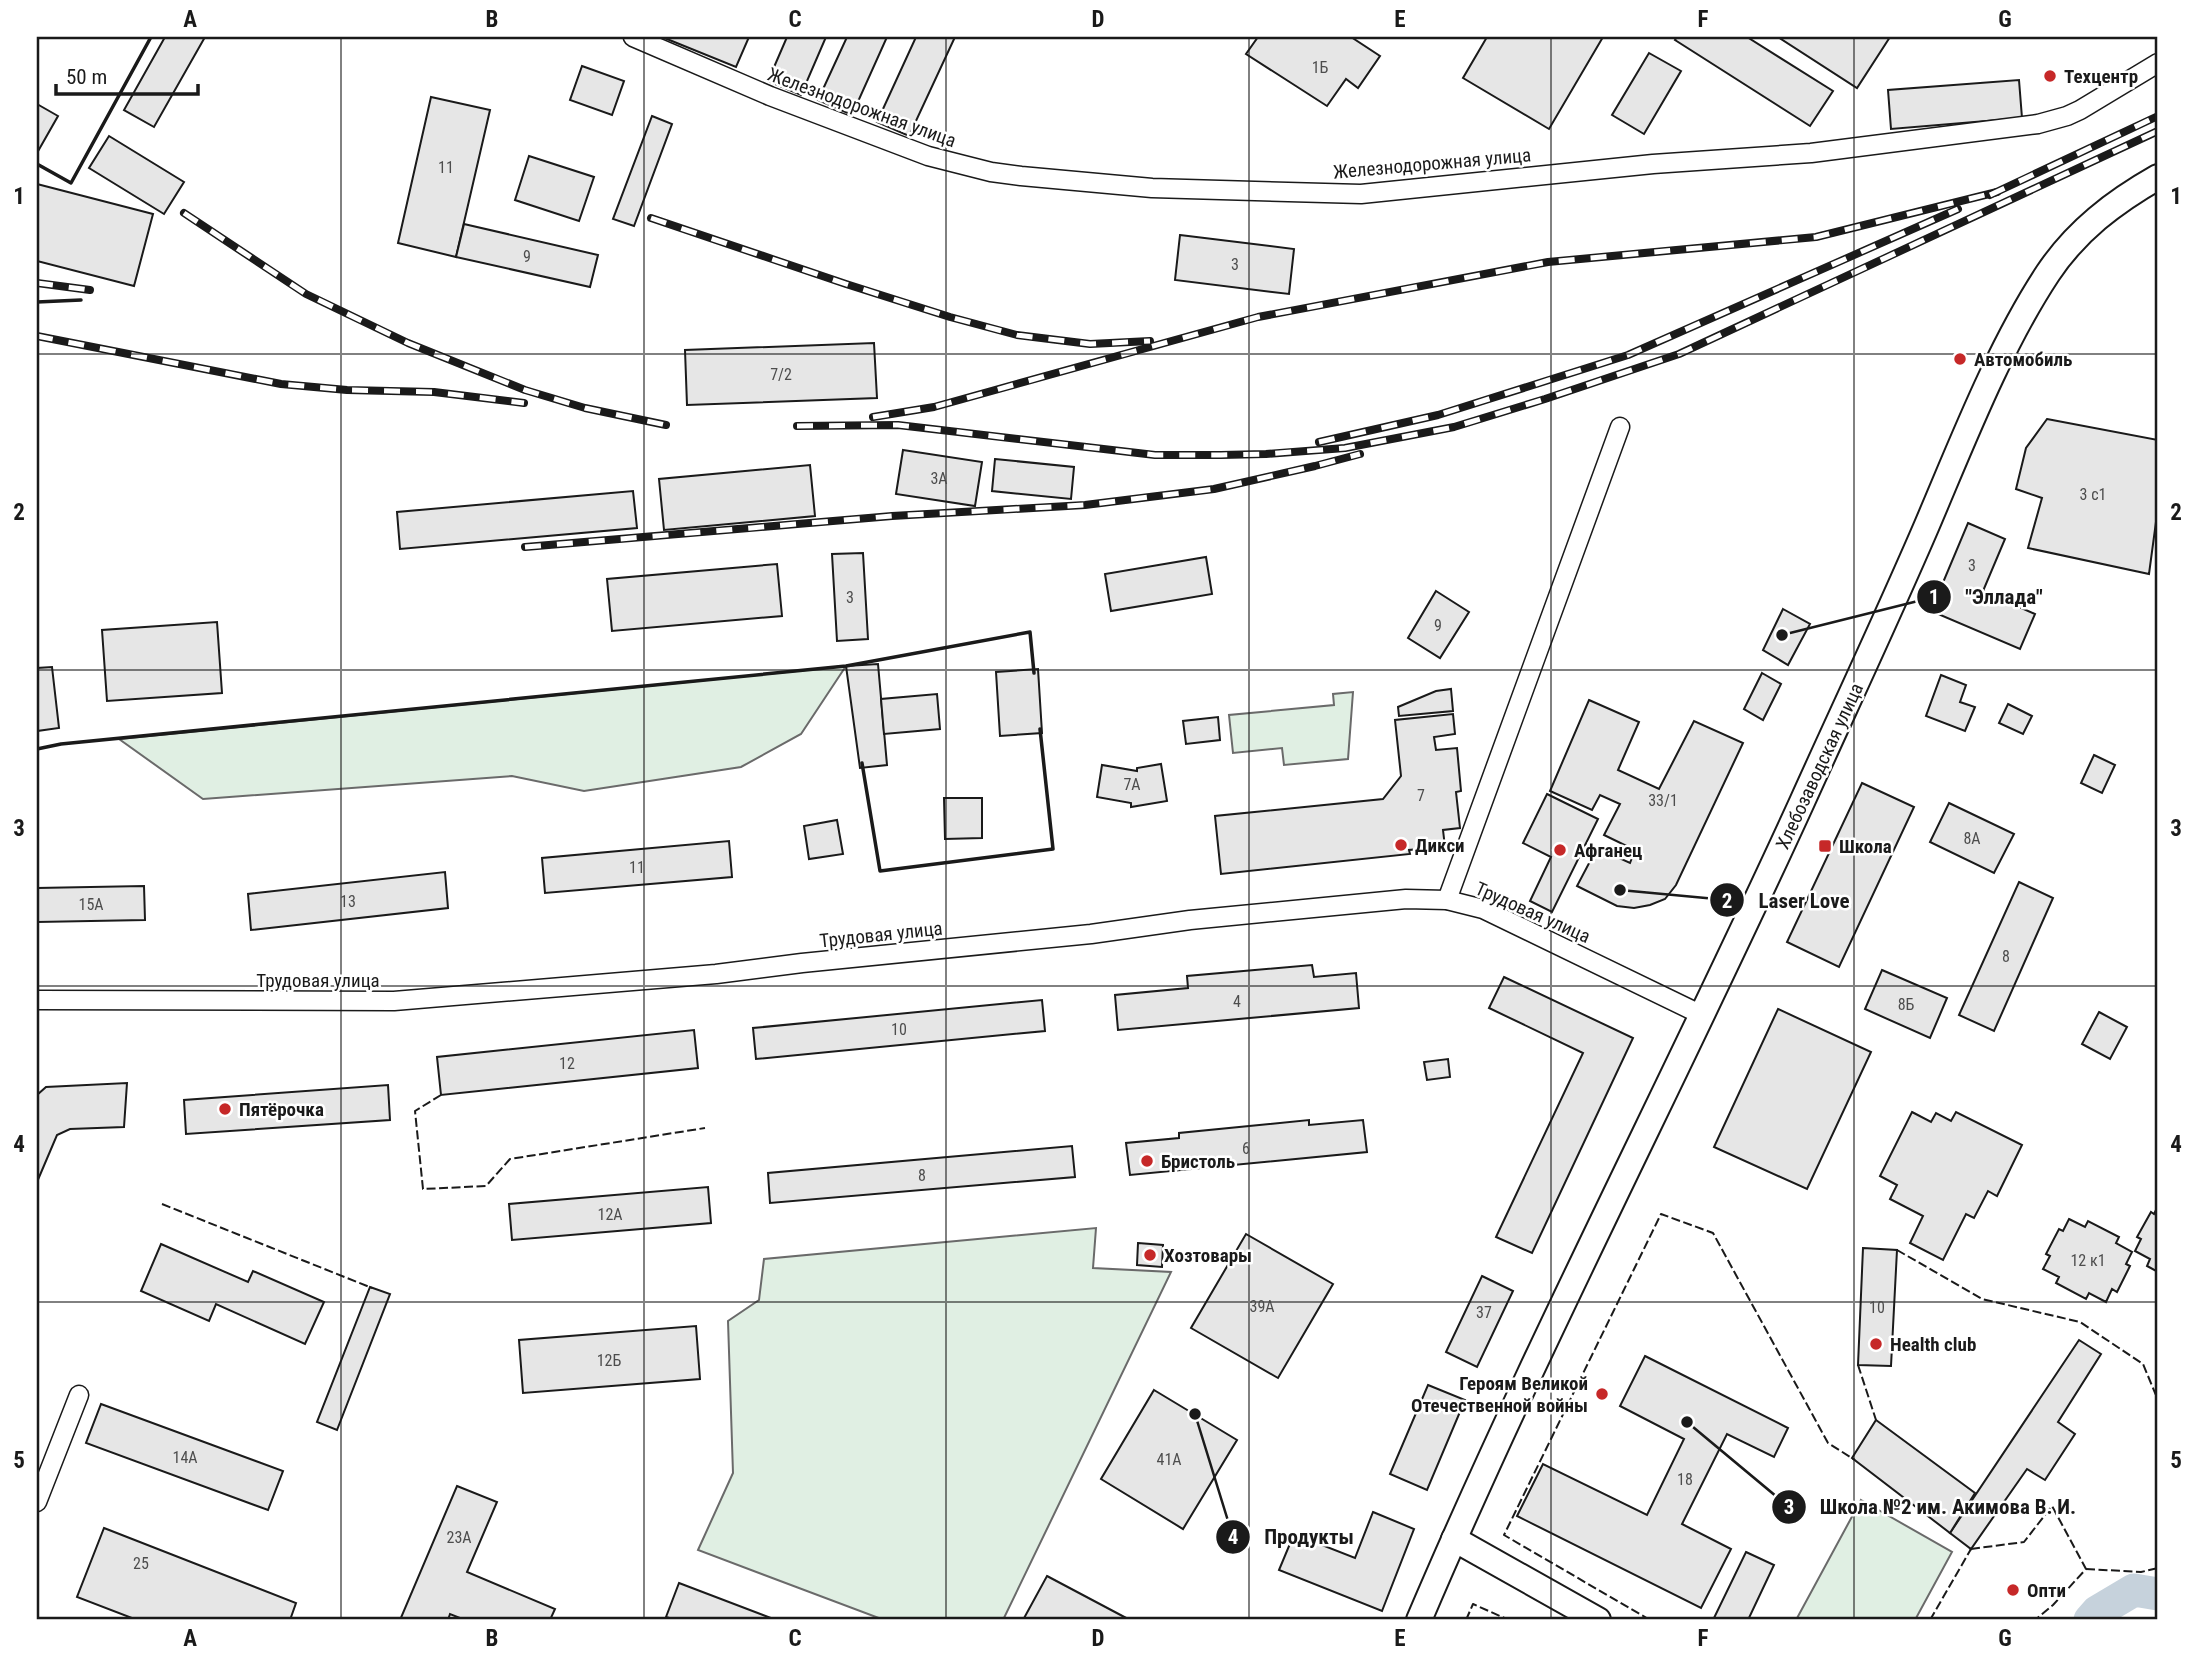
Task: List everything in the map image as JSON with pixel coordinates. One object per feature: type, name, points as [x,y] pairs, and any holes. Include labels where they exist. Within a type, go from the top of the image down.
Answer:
[{"type":"main road","name":"Хлебозаводская улица","points":[[1419,1620],[1572,1284],[1702,1015],[1886,621],[1972,421],[2020,320],[2045,277],[2074,238],[2115,205],[2158,177]]},
{"type":"main road","points":[[1454,1539],[1598,1620]]},
{"type":"street","name":"Железнодорожная улица","points":[[634,37],[770,96],[880,139],[928,156],[991,172],[1152,188],[1360,194],[1653,164],[1811,153],[2038,124],[2080,110],[2158,63]]},
{"type":"street","points":[[1447,900],[1620,427]]},
{"type":"street","name":"Трудовая улица","points":[[37,1000],[394,1001],[716,974],[1091,934],[1190,920],[1406,899],[1467,903],[1512,921],[1702,1015]]},
{"type":"street","points":[[37,1502],[79,1395]]},
{"type":"green space","points":[[846,666],[801,734],[741,767],[584,791],[512,776],[203,799],[119,739]]},
{"type":"green space","points":[[1353,692],[1348,759],[1284,765],[1282,748],[1233,753],[1229,715],[1334,705],[1333,694]]},
{"type":"green space","points":[[1096,1228],[1093,1268],[1171,1272],[1003,1620],[884,1620],[698,1550],[733,1473],[728,1321],[759,1300],[764,1259]]},
{"type":"green space","points":[[1861,1500],[1952,1552],[1915,1620],[1796,1620]]},
{"type":"building","points":[[165,37],[205,37],[154,127],[124,110]]},
{"type":"building","points":[[662,37],[749,37],[736,67]]},
{"type":"building","points":[[787,37],[826,37],[801,95],[768,81]]},
{"type":"building","points":[[847,37],[887,37],[852,115],[818,100]]},
{"type":"building","points":[[916,37],[955,37],[909,136],[877,122]]},
{"type":"building","points":[[1258,37],[1351,37],[1380,56],[1358,88],[1346,79],[1327,106],[1246,54]]},
{"type":"building","points":[[1487,37],[1603,37],[1549,129],[1463,78]]},
{"type":"building","points":[[1677,37],[1747,37],[1833,91],[1810,126],[1675,40]]},
{"type":"building","points":[[1778,37],[1890,37],[1857,88]]},
{"type":"building","points":[[1649,53],[1681,71],[1644,134],[1612,115]]},
{"type":"building","points":[[582,66],[624,81],[612,115],[570,100]]},
{"type":"building","points":[[2019,80],[2022,118],[1891,129],[1888,90]]},
{"type":"building","points":[[431,97],[490,110],[456,257],[398,243]]},
{"type":"building","points":[[37,104],[58,116],[37,153]]},
{"type":"building","points":[[652,116],[672,124],[634,226],[613,219]]},
{"type":"building","points":[[109,136],[184,182],[164,214],[89,168]]},
{"type":"building","points":[[529,156],[594,177],[579,221],[515,200]]},
{"type":"building","points":[[37,184],[153,214],[134,286],[37,261]]},
{"type":"building","points":[[464,224],[598,255],[590,287],[456,257]]},
{"type":"building","points":[[1180,235],[1294,249],[1289,294],[1175,280]]},
{"type":"building","points":[[874,343],[877,398],[687,405],[685,350]]},
{"type":"building","points":[[2047,419],[2158,440],[2158,507],[2149,574],[2028,548],[2042,498],[2016,489],[2026,448]]},
{"type":"building","points":[[903,450],[982,462],[975,506],[896,494]]},
{"type":"building","points":[[995,459],[1074,467],[1071,499],[992,491]]},
{"type":"building","points":[[810,465],[815,516],[664,530],[659,479]]},
{"type":"building","points":[[633,491],[637,528],[400,549],[397,512]]},
{"type":"building","points":[[1968,523],[2005,539],[1983,591],[2035,614],[2020,649],[1931,611]]},
{"type":"building","points":[[863,553],[868,639],[837,641],[832,554]]},
{"type":"building","points":[[1206,557],[1212,594],[1111,611],[1105,574]]},
{"type":"building","points":[[777,564],[782,616],[612,631],[607,579]]},
{"type":"building","points":[[1436,591],[1469,612],[1440,658],[1408,638]]},
{"type":"building","points":[[1783,609],[1810,624],[1788,665],[1763,650]]},
{"type":"building","points":[[217,622],[222,693],[107,701],[102,630]]},
{"type":"building","points":[[878,664],[887,765],[860,768],[846,666]]},
{"type":"building","points":[[52,667],[59,728],[37,731],[37,668]]},
{"type":"building","points":[[1038,669],[1042,733],[1000,736],[996,672]]},
{"type":"building","points":[[1762,673],[1781,684],[1763,720],[1744,709]]},
{"type":"building","points":[[1941,675],[1966,685],[1960,702],[1975,707],[1965,731],[1926,716]]},
{"type":"building","points":[[1451,689],[1453,711],[1399,716],[1398,707],[1436,691]]},
{"type":"building","points":[[937,694],[940,729],[884,734],[881,699]]},
{"type":"building","points":[[1589,700],[1639,722],[1618,770],[1659,789],[1694,721],[1743,743],[1676,885],[1665,899],[1650,905],[1634,908],[1617,906],[1577,886],[1597,848],[1630,863],[1635,850],[1604,835],[1620,804],[1600,795],[1592,810],[1550,791]]},
{"type":"building","points":[[2008,704],[2032,716],[2023,734],[1999,723]]},
{"type":"building","points":[[1453,714],[1455,734],[1434,737],[1436,750],[1457,748],[1461,791],[1456,792],[1460,828],[1443,830],[1445,847],[1409,850],[1410,854],[1221,874],[1215,816],[1383,799],[1401,776],[1395,720]]},
{"type":"building","points":[[1218,717],[1220,740],[1186,744],[1183,721]]},
{"type":"building","points":[[2094,755],[2115,765],[2102,793],[2081,783]]},
{"type":"building","points":[[1161,764],[1167,801],[1131,807],[1131,803],[1097,797],[1102,765],[1137,771],[1137,768]]},
{"type":"building","points":[[1862,783],[1914,807],[1839,967],[1787,942]]},
{"type":"building","name":"Афганец","points":[[1547,794],[1598,819],[1552,912],[1530,901],[1551,857],[1523,843]]},
{"type":"building","points":[[944,798],[982,798],[982,838],[945,839]]},
{"type":"building","points":[[1949,803],[2014,834],[1994,873],[1930,842]]},
{"type":"building","points":[[837,820],[843,854],[809,859],[804,826]]},
{"type":"building","points":[[729,841],[732,877],[545,893],[542,858]]},
{"type":"building","points":[[445,872],[448,908],[251,930],[248,894]]},
{"type":"building","points":[[2019,882],[2053,898],[1994,1031],[1959,1015]]},
{"type":"building","points":[[144,886],[145,920],[37,922],[37,888]]},
{"type":"building","points":[[1312,965],[1314,977],[1356,973],[1359,1008],[1118,1030],[1115,995],[1188,988],[1187,976]]},
{"type":"building","points":[[1882,970],[1947,998],[1930,1038],[1865,1009]]},
{"type":"building","points":[[1504,977],[1633,1038],[1532,1253],[1496,1237],[1583,1053],[1489,1008]]},
{"type":"building","points":[[1042,1000],[1045,1031],[756,1059],[753,1028]]},
{"type":"building","points":[[1778,1009],[1871,1052],[1807,1189],[1714,1147]]},
{"type":"building","points":[[2099,1012],[2127,1027],[2110,1059],[2082,1044]]},
{"type":"building","points":[[694,1030],[698,1068],[441,1095],[437,1057]]},
{"type":"building","points":[[1448,1059],[1450,1077],[1427,1080],[1424,1062]]},
{"type":"building","points":[[127,1083],[124,1127],[70,1129],[57,1135],[37,1182],[37,1095],[46,1087]]},
{"type":"building","points":[[388,1085],[390,1120],[186,1134],[184,1100]]},
{"type":"building","points":[[1912,1112],[1931,1122],[1936,1113],[1951,1121],[1956,1112],[2022,1145],[1997,1196],[1988,1191],[1974,1218],[1966,1214],[1943,1260],[1910,1243],[1923,1216],[1890,1199],[1897,1185],[1880,1176]]},
{"type":"building","points":[[1309,1120],[1309,1125],[1363,1120],[1367,1152],[1130,1175],[1126,1143],[1179,1138],[1179,1133]]},
{"type":"building","points":[[1072,1146],[1075,1177],[770,1203],[768,1173]]},
{"type":"building","points":[[708,1187],[711,1223],[512,1240],[509,1204]]},
{"type":"building","points":[[2158,1206],[2158,1272],[2147,1266],[2150,1259],[2135,1251],[2141,1239],[2137,1237],[2151,1212],[2154,1214]]},
{"type":"building","points":[[2069,1219],[2085,1227],[2088,1221],[2119,1237],[2116,1243],[2132,1252],[2126,1264],[2130,1266],[2117,1292],[2112,1289],[2106,1302],[2089,1293],[2086,1299],[2056,1283],[2059,1277],[2043,1269],[2050,1256],[2046,1254],[2059,1229],[2063,1231]]},
{"type":"building","points":[[1246,1234],[1333,1284],[1278,1378],[1191,1328]]},
{"type":"building","name":"Хозтовары","points":[[1138,1243],[1163,1245],[1162,1267],[1137,1265]]},
{"type":"building","points":[[161,1244],[248,1282],[253,1271],[324,1302],[305,1344],[216,1304],[209,1321],[141,1291]]},
{"type":"building","points":[[1863,1248],[1897,1250],[1891,1366],[1858,1365]]},
{"type":"building","points":[[1482,1276],[1513,1291],[1477,1367],[1446,1352]]},
{"type":"building","points":[[370,1287],[390,1294],[337,1430],[317,1422]]},
{"type":"building","points":[[696,1326],[700,1379],[523,1393],[519,1340]]},
{"type":"building","points":[[2079,1340],[2101,1354],[2058,1422],[2075,1434],[2045,1480],[2027,1469],[1971,1549],[1950,1533]]},
{"type":"building","points":[[1645,1356],[1788,1428],[1774,1457],[1727,1434],[1682,1524],[1731,1549],[1701,1608],[1517,1516],[1543,1464],[1647,1515],[1684,1439],[1620,1406]]},
{"type":"building","points":[[1428,1385],[1465,1400],[1427,1490],[1390,1474]]},
{"type":"building","points":[[1154,1390],[1237,1440],[1183,1529],[1101,1479]]},
{"type":"building","points":[[101,1404],[283,1471],[268,1510],[86,1443]]},
{"type":"building","points":[[1876,1420],[1975,1493],[1950,1533],[1852,1458]]},
{"type":"building","points":[[457,1486],[497,1502],[467,1572],[555,1609],[550,1620],[465,1620],[450,1614],[448,1620],[400,1620]]},
{"type":"building","points":[[1373,1512],[1414,1529],[1382,1611],[1279,1570],[1294,1534],[1355,1558]]},
{"type":"building","points":[[104,1528],[296,1603],[290,1620],[137,1620],[77,1597]]},
{"type":"building","points":[[1746,1552],[1774,1565],[1748,1620],[1713,1620]]},
{"type":"building","points":[[1047,1576],[1130,1620],[1023,1620]]},
{"type":"building","points":[[679,1583],[776,1620],[676,1620],[666,1617]]},
{"type":"waterway","points":[[2090,1620],[2097,1612],[2134,1590],[2158,1594]]},
{"type":"railway","points":[[1990,195],[2158,116]]},
{"type":"railway","points":[[797,426],[898,425],[1155,455],[1266,454],[1345,448],[1454,427],[1679,354],[2158,131]]},
{"type":"railway","points":[[873,417],[934,407],[1258,317],[1548,262],[1816,237],[1997,192]]},
{"type":"railway","points":[[1319,442],[1438,415],[1628,355],[1958,209]]},
{"type":"railway","points":[[184,213],[306,294],[408,343],[525,390],[585,408],[666,425]]},
{"type":"railway","points":[[651,218],[846,284],[1017,335],[1090,344],[1150,341]]},
{"type":"railway","points":[[37,283],[90,290]]},
{"type":"railway","points":[[37,336],[281,384],[347,390],[434,392],[524,403]]},
{"type":"railway","points":[[525,547],[892,516],[1085,505],[1214,489],[1360,454]]},
{"type":"fence","points":[[441,1095],[415,1111],[423,1189],[486,1186],[510,1159],[705,1128]]},
{"type":"fence","points":[[162,1204],[372,1288]]},
{"type":"fence","points":[[1650,1620],[1504,1535],[1661,1214],[1713,1233],[1828,1443],[1855,1460]]},
{"type":"fence","points":[[1897,1250],[1982,1299],[2080,1322],[2143,1364],[2158,1400]]},
{"type":"fence","points":[[1858,1365],[1876,1420]]},
{"type":"fence","points":[[1971,1549],[2024,1542],[2052,1506],[2086,1569],[2053,1605],[2035,1620]]},
{"type":"fence","points":[[1930,1620],[1971,1549],[1969,1548]]},
{"type":"fence","points":[[2086,1569],[2141,1572],[2158,1568]]},
{"type":"fence","points":[[1466,1620],[1473,1604],[1509,1620]]},
{"type":"wall","points":[[37,164],[71,183],[151,37]]},
{"type":"wall","points":[[37,302],[81,300]]},
{"type":"wall","points":[[37,749],[61,744],[846,666],[1030,632],[1034,673]]},
{"type":"wall","points":[[862,763],[880,871],[1053,849],[1040,729]]},
{"type":"place","name":"Техцентр","points":[[2050,76]]},
{"type":"place","name":"Автомобиль","points":[[1960,359]]},
{"type":"place","name":"\"Эллада\"","points":[[1782,635]]},
{"type":"place","name":"Дикси","points":[[1401,845]]},
{"type":"place","name":"Школа","points":[[1825,846]]},
{"type":"place","name":"Афганец","points":[[1560,850]]},
{"type":"place","name":"Laser Love","points":[[1620,890]]},
{"type":"place","name":"Пятёрочка","points":[[225,1109]]},
{"type":"place","name":"Бристоль","points":[[1147,1161]]},
{"type":"place","name":"Хозтовары","points":[[1150,1255]]},
{"type":"place","name":"Health club","points":[[1876,1344]]},
{"type":"place","name":"Героям Великой Отечественной войны","points":[[1602,1394]]},
{"type":"place","name":"Продукты","points":[[1195,1414]]},
{"type":"place","name":"Школа №2 им. Акимова В. И.","points":[[1687,1422]]},
{"type":"place","name":"Опти","points":[[2013,1590]]}]
